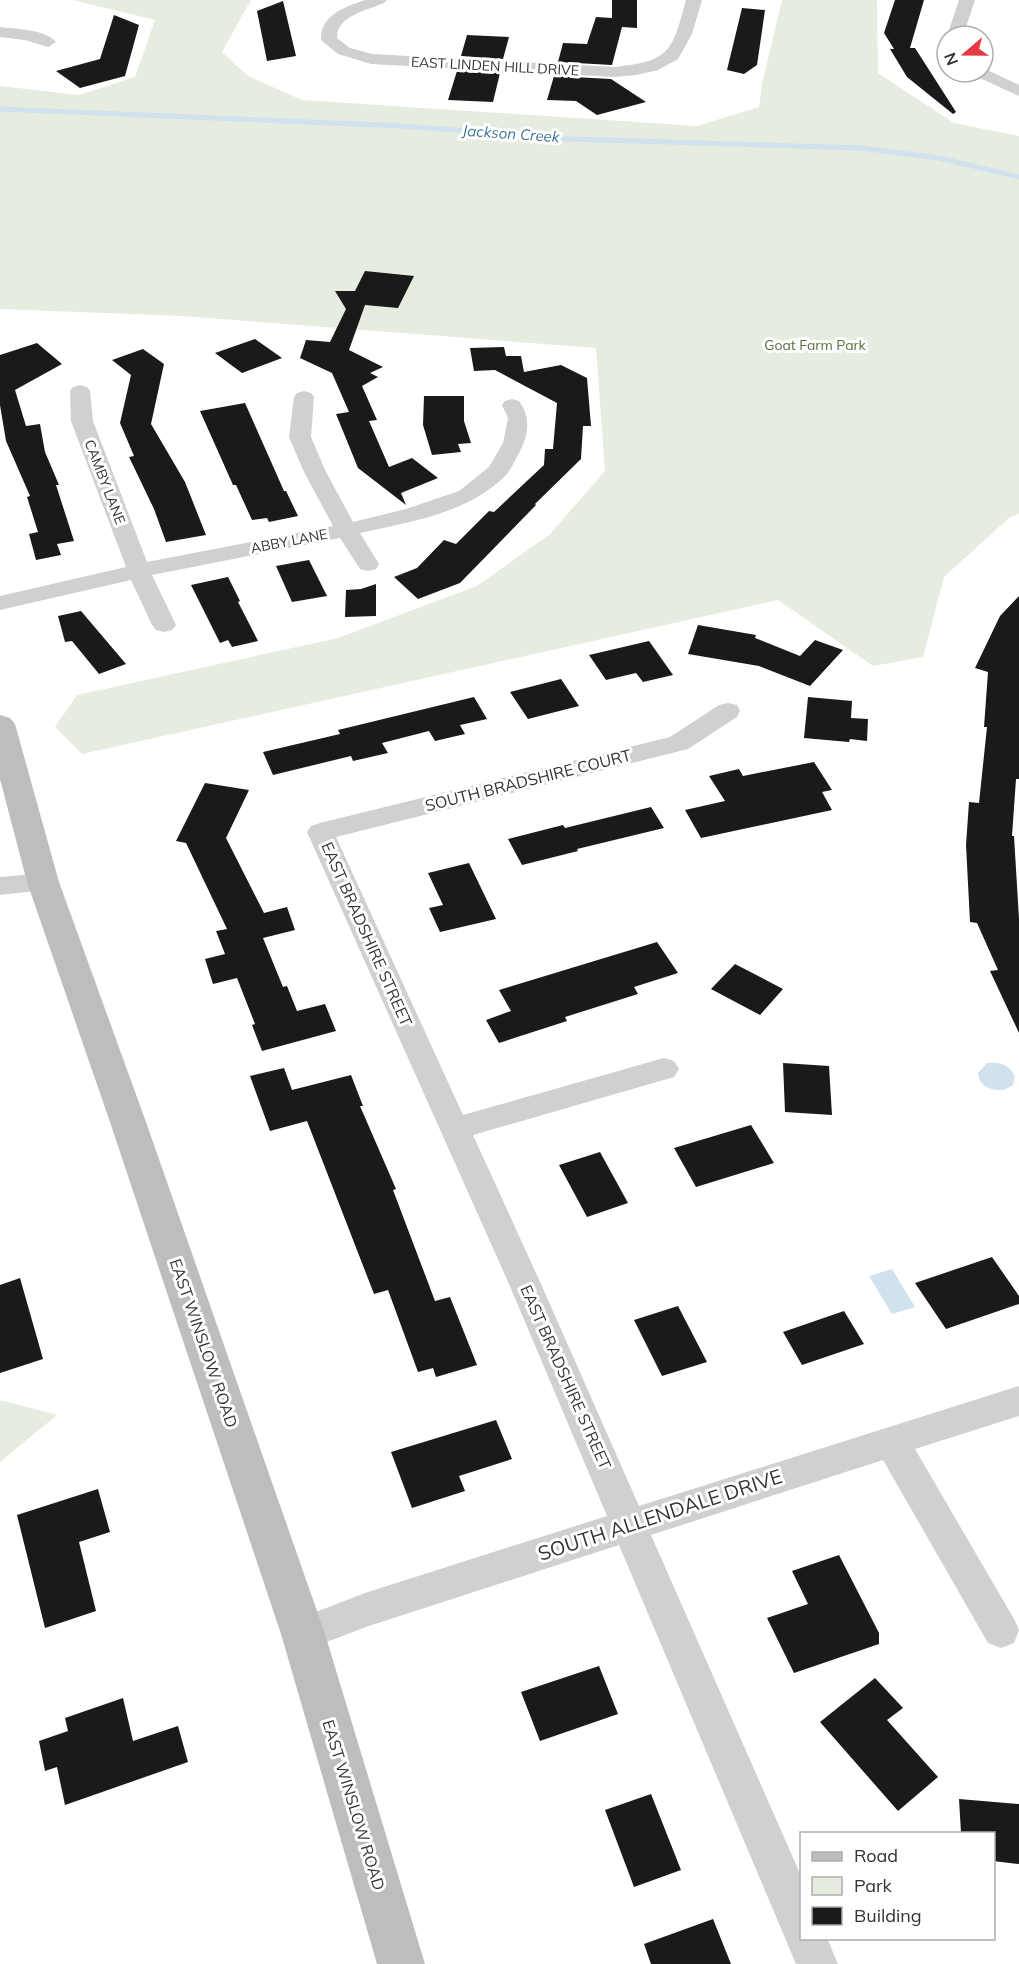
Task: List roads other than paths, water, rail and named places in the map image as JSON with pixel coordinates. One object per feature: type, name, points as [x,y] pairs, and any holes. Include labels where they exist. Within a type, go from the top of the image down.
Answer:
[{"type":"main road","name":"EAST WINSLOW ROAD","points":[[0,724],[42,882],[132,1133],[303,1634],[401,1964]]},
{"type":"street","name":"EAST LINDEN HILL DRIVE","points":[[379,0],[347,13],[333,22],[328,36],[333,44],[351,54],[371,59],[602,72],[637,70],[671,59],[681,45],[694,0]]},
{"type":"street","points":[[959,24],[967,0]]},
{"type":"street","points":[[0,32],[27,35],[48,42]]},
{"type":"street","points":[[995,80],[1019,91]]},
{"type":"street","name":"CAMBY LANE","points":[[80,391],[82,421],[139,571],[164,625]]},
{"type":"street","points":[[304,397],[300,437],[314,470],[346,530],[368,564]]},
{"type":"street","name":"ABBY LANE","points":[[0,603],[139,571],[346,530],[413,514],[466,496],[498,471],[514,443],[518,418],[512,405]]},
{"type":"street","name":"SOUTH BRADSHIRE COURT","points":[[320,832],[680,743],[728,711]]},
{"type":"street","name":"EAST BRADSHIRE STREET","points":[[320,832],[456,1128],[630,1524],[800,1925]]},
{"type":"street","points":[[0,886],[42,882]]},
{"type":"street","points":[[456,1128],[663,1069]]},
{"type":"street","name":"SOUTH ALLENDALE DRIVE","points":[[303,1634],[365,1610],[891,1440],[1019,1401]]},
{"type":"street","points":[[891,1440],[1001,1631]]},
{"type":"street","points":[[807,1940],[817,1964]]},
{"type":"water","points":[[987,1063],[1007,1066],[1015,1076],[1013,1085],[999,1090],[984,1085],[978,1073]]},
{"type":"water","points":[[892,1269],[915,1307],[892,1314],[869,1276]]},
{"type":"waterway","name":"Jackson Creek","points":[[0,109],[403,126],[571,139],[861,148],[939,158],[1019,177]]},
{"type":"park label","name":"Goat Farm Park","points":[[815,345]]}]
